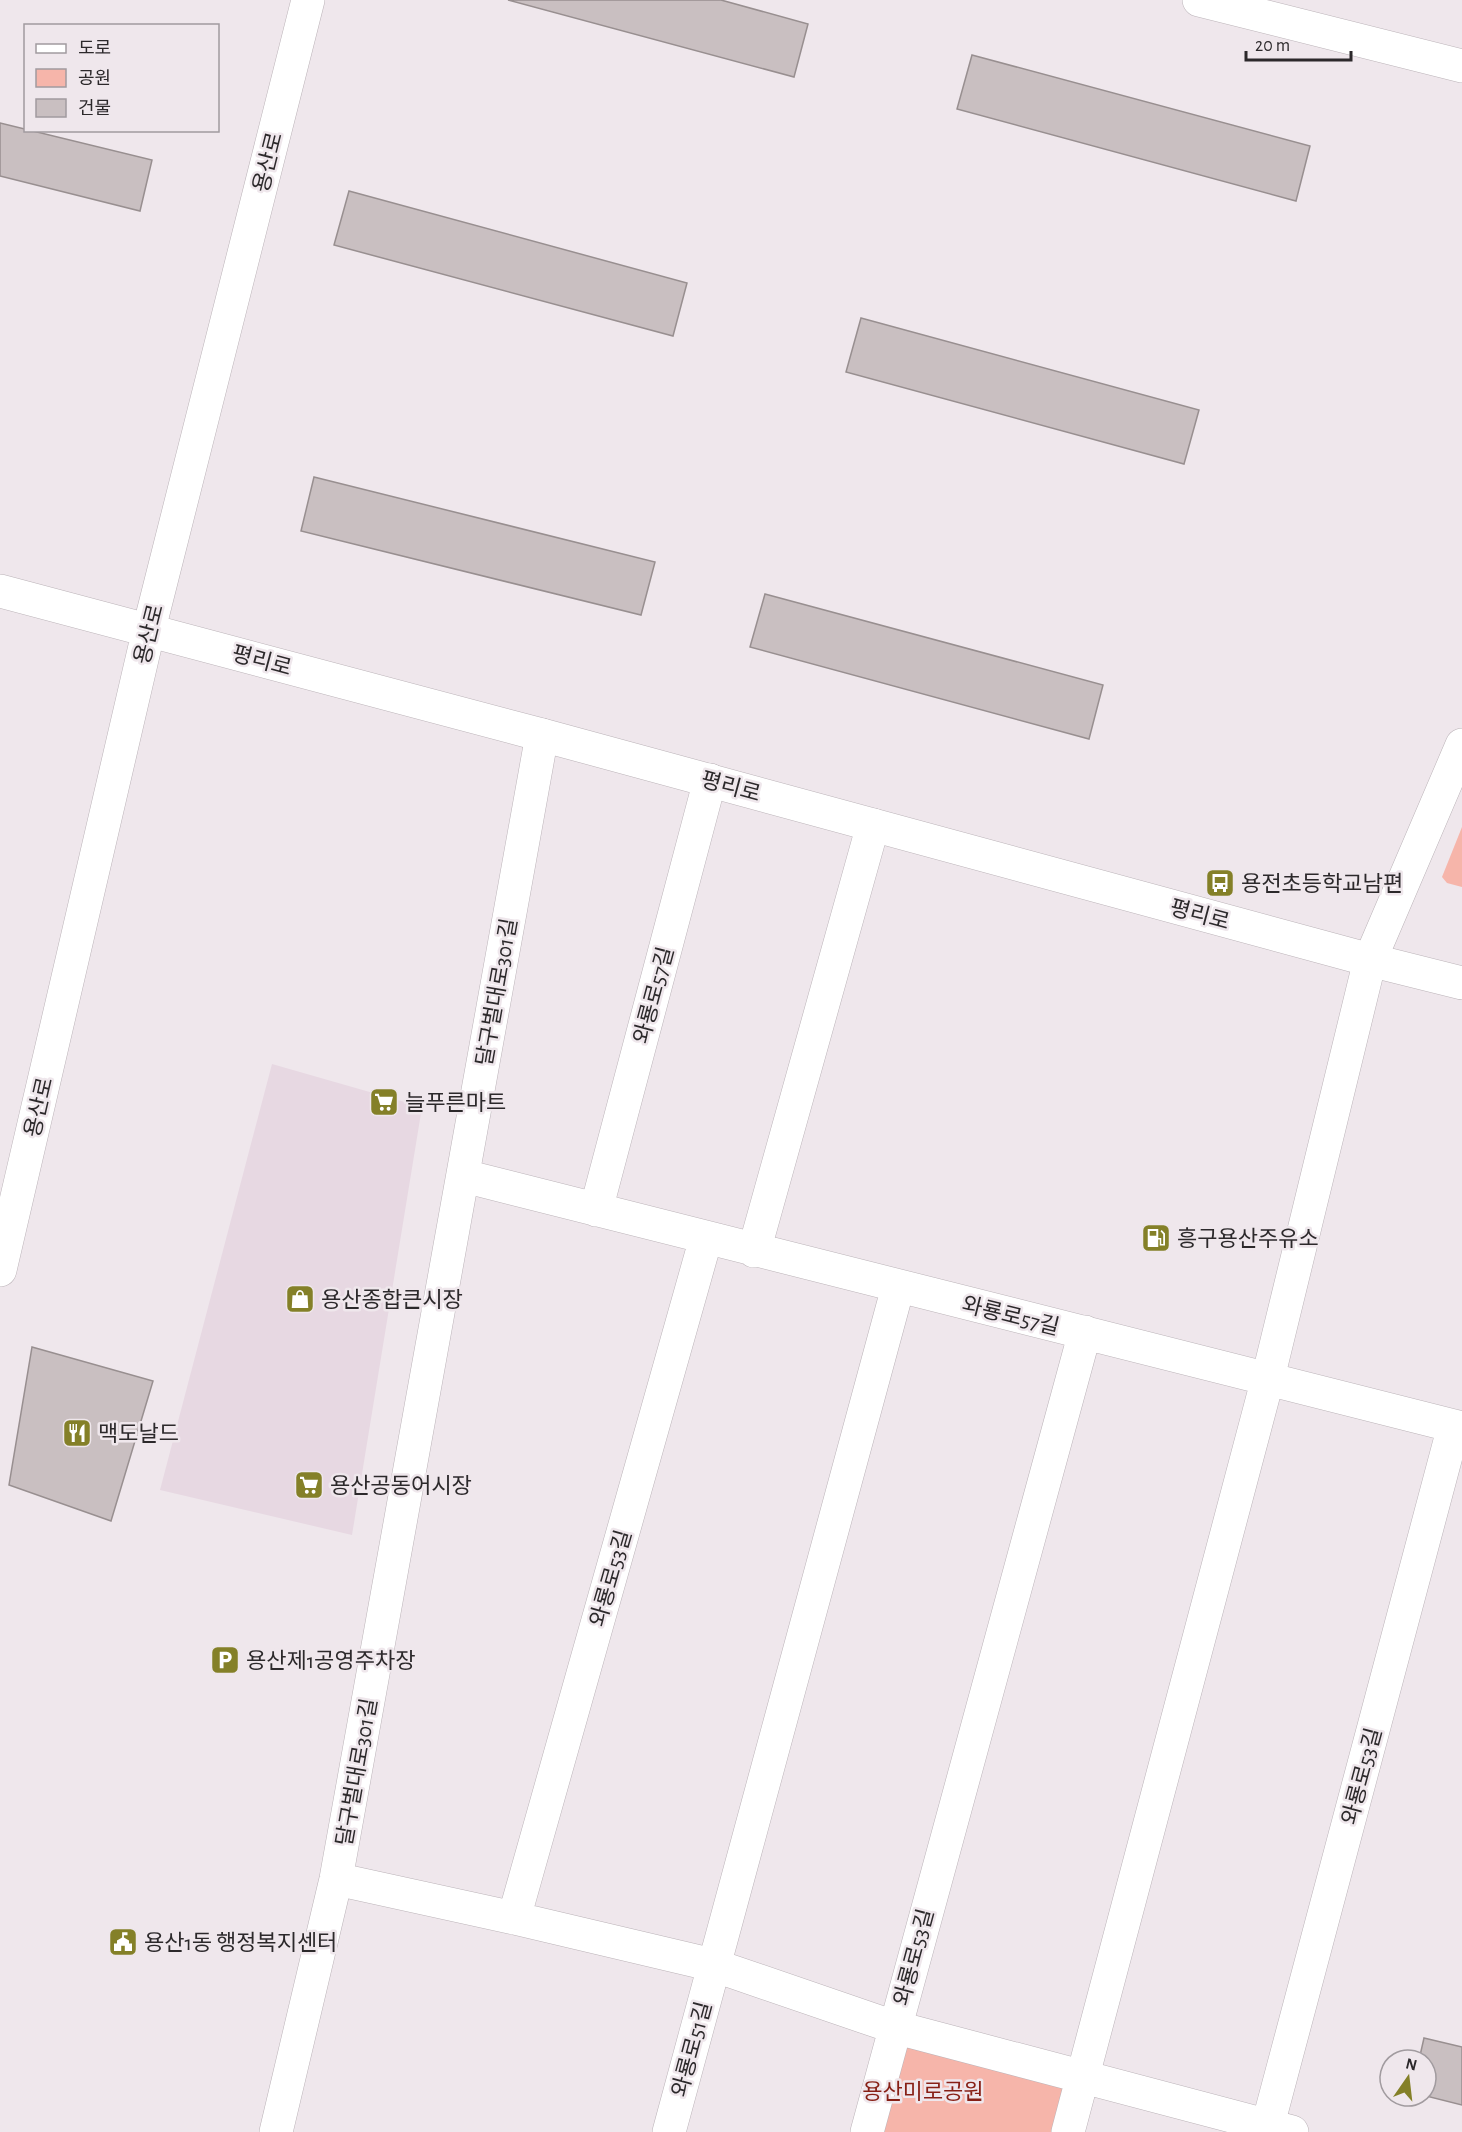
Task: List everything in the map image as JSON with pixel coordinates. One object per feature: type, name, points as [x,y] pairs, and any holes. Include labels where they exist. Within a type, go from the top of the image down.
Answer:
[{"type":"street","name":"용산로","points":[[0,1270],[149,629],[308,0]]},
{"type":"street","points":[[1199,0],[1462,66]]},
{"type":"street","name":"평리로","points":[[0,591],[149,629],[1462,983]]},
{"type":"street","name":"달구벌대로301길","points":[[276,2132],[336,1879],[542,735]]},
{"type":"street","points":[[1068,2132],[1268,1378],[1370,960],[1462,745]]},
{"type":"street","name":"와룡로57길","points":[[596,1210],[710,780]]},
{"type":"street","points":[[754,1251],[873,825]]},
{"type":"street","name":"와룡로57길","points":[[464,1176],[1458,1427]]},
{"type":"street","name":"와룡로53길","points":[[514,1918],[706,1238]]},
{"type":"street","points":[[713,1965],[898,1287]]},
{"type":"street","name":"와룡로53길","points":[[894,2027],[1085,1332]]},
{"type":"street","name":"와룡로53길","points":[[336,1879],[713,1965],[894,2027],[1276,2130],[1458,1427]]},
{"type":"street","name":"와룡로51길","points":[[669,2132],[713,1965]]},
{"type":"street","points":[[867,2132],[894,2027]]},
{"type":"shaded area","name":"용산종합큰시장","points":[[272,1064],[422,1107],[352,1535],[160,1490]]},
{"type":"green space","points":[[1462,827],[1462,887],[1447,883],[1442,877]]},
{"type":"green space","name":"용산미로공원","points":[[894,2040],[1077,2089],[1066,2132],[870,2132]]},
{"type":"building","points":[[508,0],[721,0],[808,24],[794,77]]},
{"type":"building","points":[[972,55],[1310,146],[1296,201],[957,109]]},
{"type":"building","points":[[0,123],[24,129],[24,132],[37,132],[152,160],[140,211],[0,176]]},
{"type":"building","points":[[349,191],[687,283],[673,336],[334,245]]},
{"type":"building","points":[[861,318],[1199,410],[1184,464],[846,372]]},
{"type":"building","points":[[314,477],[655,562],[641,615],[301,531]]},
{"type":"building","points":[[765,594],[1103,685],[1089,739],[750,647]]},
{"type":"building","name":"맥도날드","points":[[32,1347],[153,1381],[111,1521],[9,1485]]},
{"type":"building","points":[[1424,2038],[1462,2047],[1462,2105],[1438,2099],[1438,2048],[1422,2048]]},
{"type":"place","name":"용전초등학교남편","points":[[1220,883]]},
{"type":"place","name":"늘푸른마트","points":[[384,1102]]},
{"type":"place","name":"흥구용산주유소","points":[[1156,1238]]},
{"type":"place","name":"용산종합큰시장","points":[[300,1299]]},
{"type":"place","name":"맥도날드","points":[[77,1433]]},
{"type":"place","name":"용산공동어시장","points":[[309,1485]]},
{"type":"place","name":"용산제1공영주차장","points":[[225,1660]]},
{"type":"place","name":"용산1동 행정복지센터","points":[[123,1942]]}]
